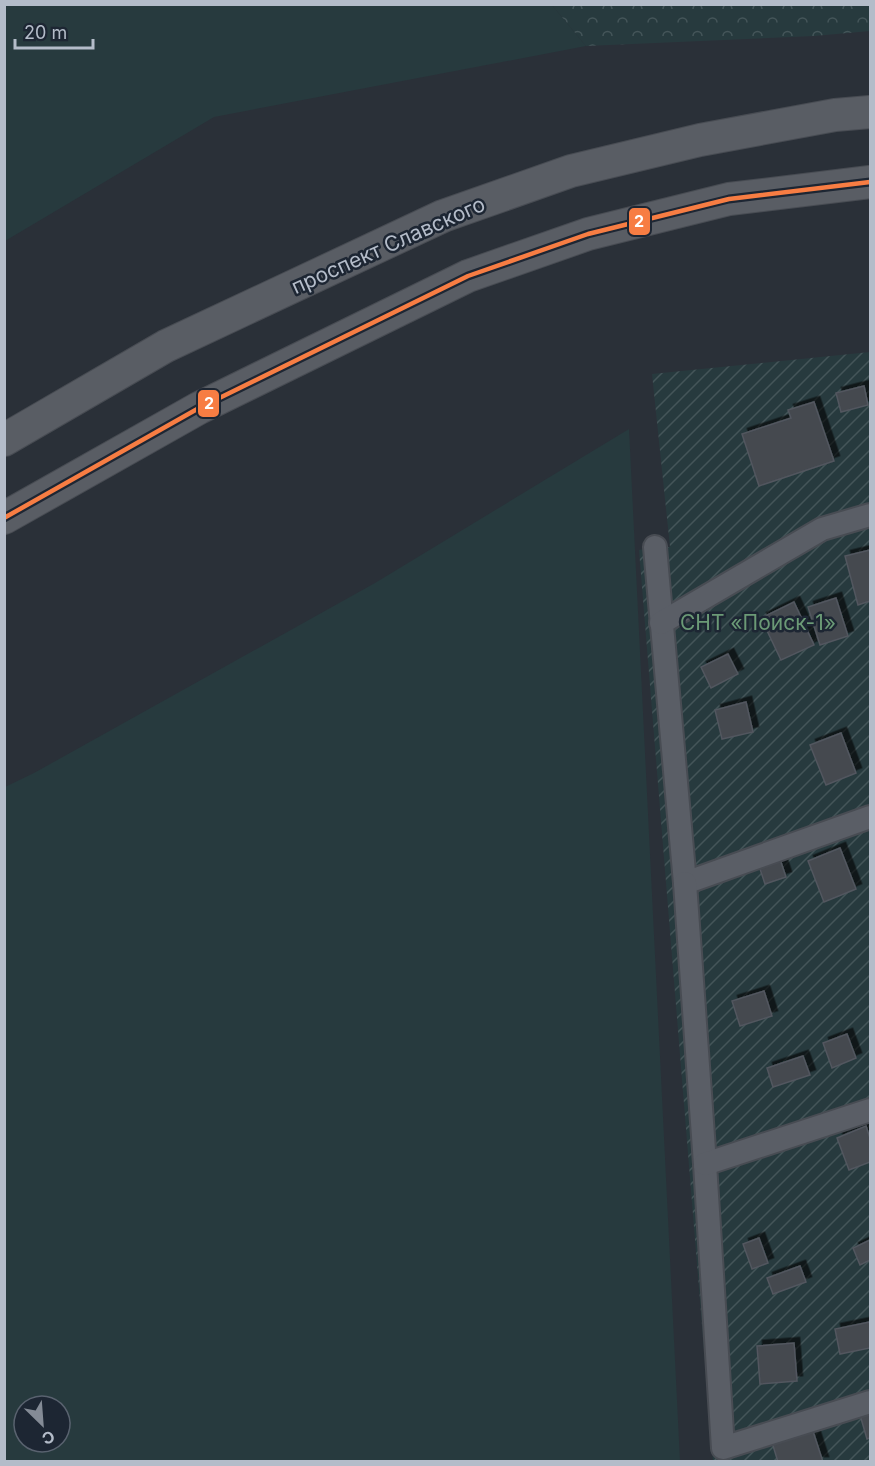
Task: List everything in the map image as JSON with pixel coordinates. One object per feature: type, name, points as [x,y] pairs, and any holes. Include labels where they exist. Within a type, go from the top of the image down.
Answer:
[{"type":"main road","name":"проспект Славского","points":[[4,440],[166,346],[443,216],[582,168],[700,140],[835,115],[870,112]]},
{"type":"main road","points":[[4,518],[199,408],[468,276],[588,234],[729,199],[870,183]]},
{"type":"street","points":[[662,623],[822,529],[870,514]]},
{"type":"street","points":[[655,547],[685,883],[724,1455],[870,1402]]},
{"type":"street","points":[[685,883],[870,817]]},
{"type":"street","points":[[705,1164],[870,1110]]},
{"type":"green space","points":[[4,5],[552,5],[586,46],[214,117],[5,241]]},
{"type":"green space","points":[[552,5],[870,5],[870,31],[814,36],[586,46]]},
{"type":"green space","name":"СНТ «Поиск-1»","points":[[870,352],[870,1461],[713,1461],[639,550],[670,547],[652,374]]},
{"type":"green space","points":[[629,429],[680,1461],[5,1461],[5,787],[375,583]]},
{"type":"building","points":[[864,386],[868,405],[841,412],[836,393]]},
{"type":"building","points":[[814,402],[834,461],[759,486],[742,434],[791,418],[788,410]]},
{"type":"building","points":[[870,550],[870,601],[858,605],[845,556]]},
{"type":"building","points":[[836,598],[848,636],[820,645],[808,607]]},
{"type":"building","points":[[794,602],[814,645],[781,660],[761,618]]},
{"type":"building","points":[[728,654],[738,674],[711,688],[701,667]]},
{"type":"building","points":[[746,702],[753,732],[722,739],[715,710]]},
{"type":"building","points":[[841,733],[856,773],[826,785],[810,745]]},
{"type":"building","points":[[840,848],[856,889],[824,902],[808,861]]},
{"type":"building","points":[[778,853],[786,877],[765,884],[757,860]]},
{"type":"building","points":[[764,991],[772,1016],[740,1026],[732,1001]]},
{"type":"building","points":[[847,1034],[856,1058],[832,1068],[823,1043]]},
{"type":"building","points":[[803,1056],[810,1075],[773,1087],[767,1068]]},
{"type":"building","points":[[866,1126],[870,1138],[870,1162],[849,1170],[837,1138]]},
{"type":"building","points":[[759,1238],[768,1263],[752,1269],[743,1244]]},
{"type":"building","points":[[870,1240],[870,1260],[860,1265],[853,1248]]},
{"type":"building","points":[[800,1266],[806,1282],[773,1294],[767,1278]]},
{"type":"building","points":[[870,1322],[870,1348],[840,1354],[835,1329]]},
{"type":"building","points":[[794,1343],[797,1381],[760,1384],[757,1346]]},
{"type":"building","points":[[870,1404],[870,1438],[867,1439],[858,1408]]},
{"type":"building","points":[[811,1425],[823,1462],[778,1462],[771,1439]]},
{"type":"transit line","name":"2","points":[[4,518],[199,408],[468,276],[588,234],[729,199],[870,182]]}]
